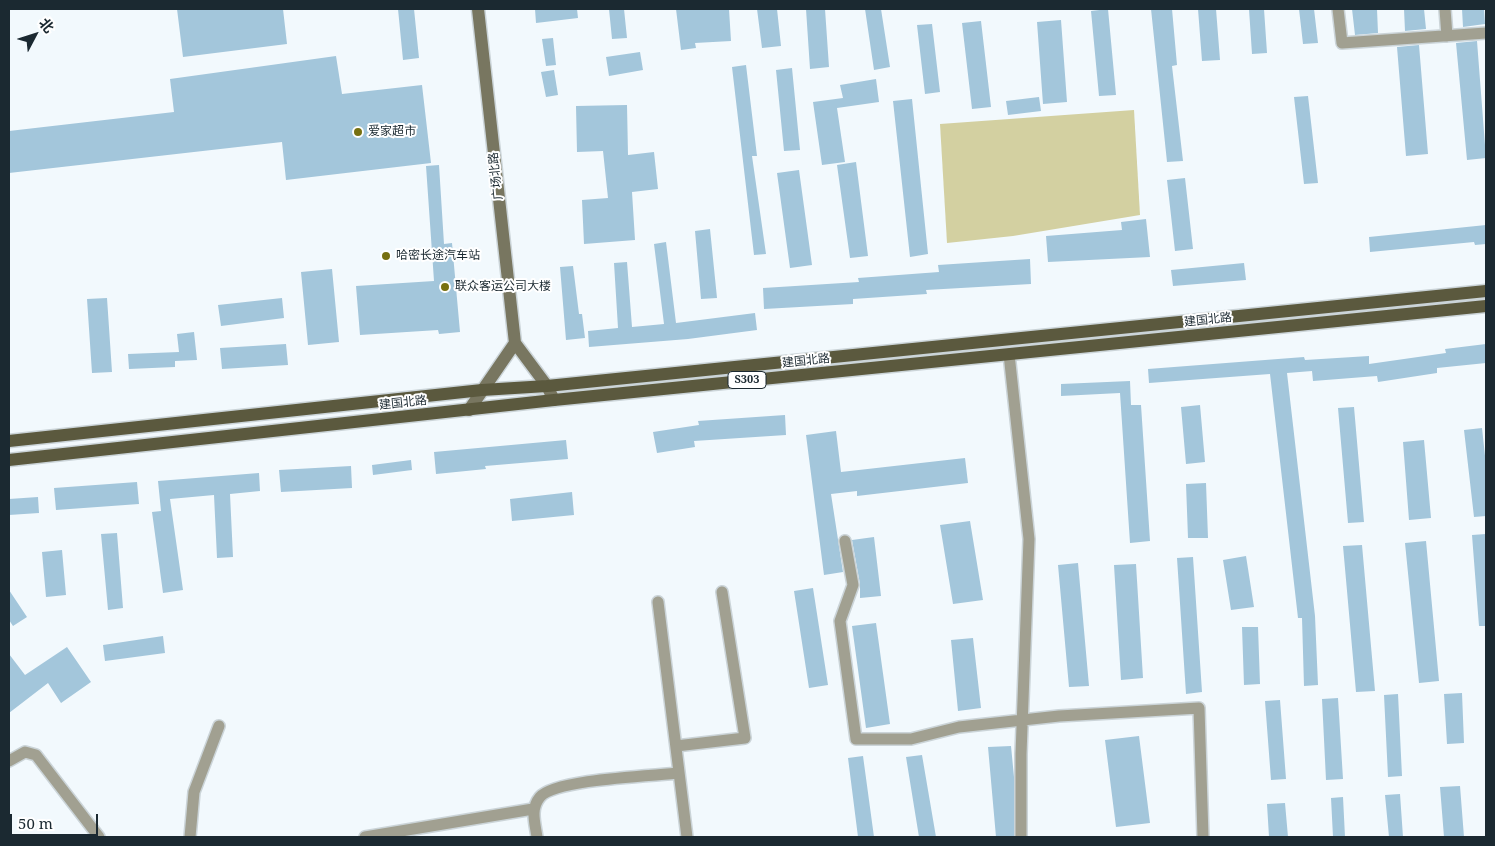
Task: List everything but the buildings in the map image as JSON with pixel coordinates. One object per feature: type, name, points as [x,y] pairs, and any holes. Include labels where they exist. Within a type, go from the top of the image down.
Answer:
[{"type":"main road","name":"广场北路","points":[[478,9],[515,343]]},
{"type":"main road","name":"建国北路","points":[[9,441],[482,390],[547,386],[1486,291]]},
{"type":"main road","name":"建国北路","points":[[9,460],[554,400],[1486,306]]},
{"type":"main road","points":[[469,410],[515,343],[547,386],[554,400]]},
{"type":"street","points":[[1338,9],[1342,43],[1486,33]]},
{"type":"street","points":[[1445,9],[1448,36]]},
{"type":"street","points":[[1009,354],[1029,539],[1023,720],[1022,837]]},
{"type":"street","points":[[845,541],[853,585],[840,621],[856,739],[911,739],[959,727],[1023,720],[1199,708],[1203,837]]},
{"type":"street","points":[[676,746],[745,738],[722,592]]},
{"type":"street","points":[[658,602],[687,837]]},
{"type":"street","points":[[190,837],[194,792],[219,726]]},
{"type":"street","points":[[9,761],[25,752],[36,755],[99,837]]},
{"type":"street","points":[[537,837],[533,809],[541,796],[564,785],[679,773]]},
{"type":"street","points":[[365,837],[533,809]]},
{"type":"shaded area","points":[[1134,110],[1140,215],[1013,236],[947,243],[940,124]]},
{"type":"place","name":"爱家超市","points":[[358,132]]},
{"type":"place","name":"哈密长途汽车站","points":[[386,256]]},
{"type":"place","name":"联众客运公司大楼","points":[[445,287]]}]
